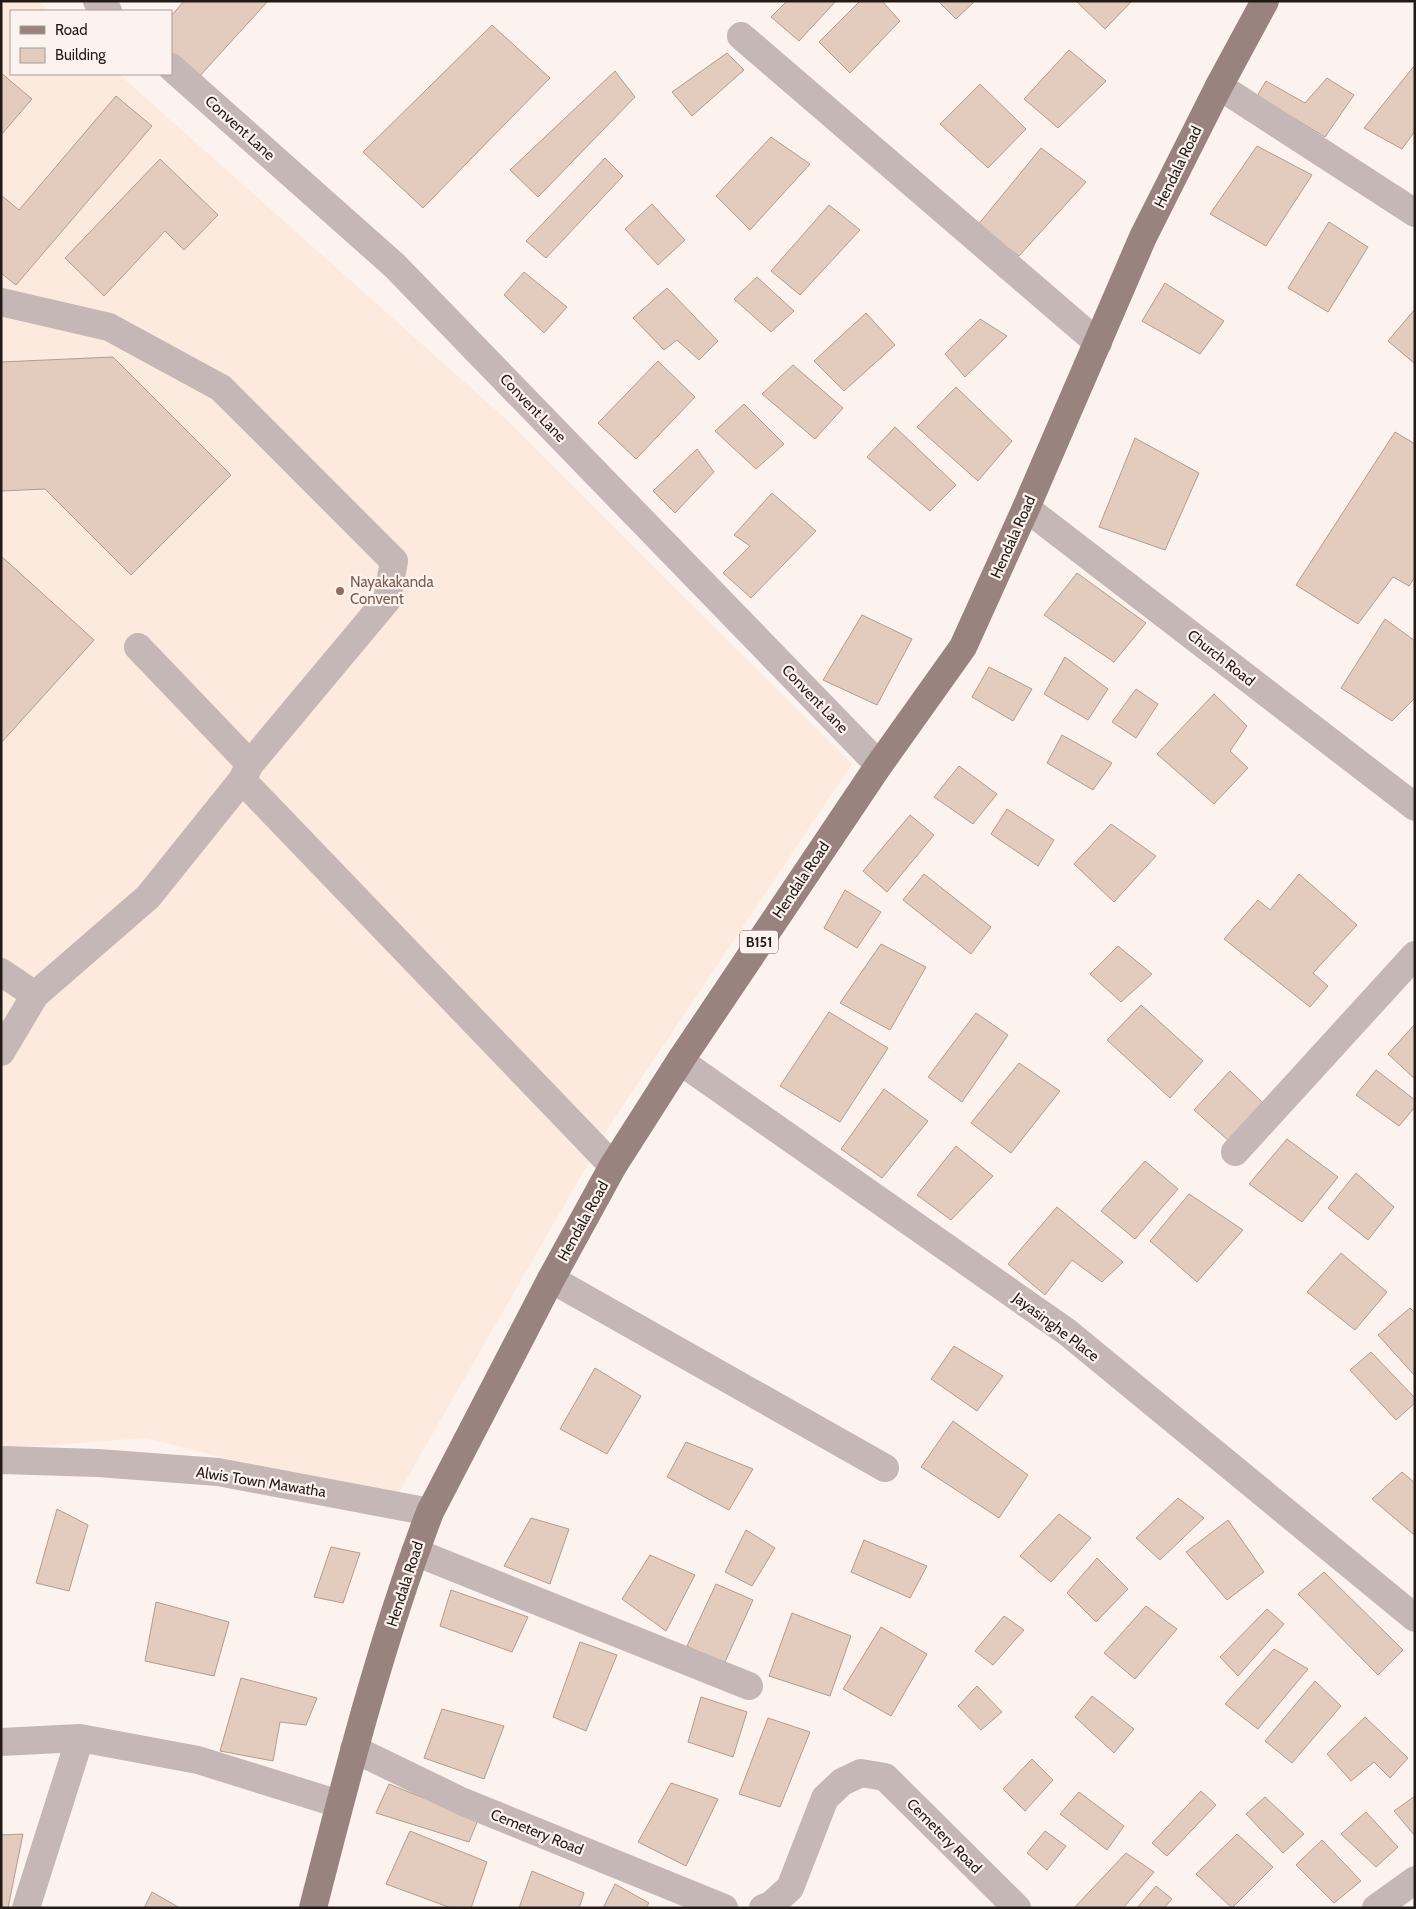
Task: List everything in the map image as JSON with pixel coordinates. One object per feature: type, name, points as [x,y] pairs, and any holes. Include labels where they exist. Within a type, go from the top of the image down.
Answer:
[{"type":"main road","name":"Hendala Road","points":[[313,1908],[354,1749],[415,1552],[430,1512],[551,1279],[613,1166],[680,1061],[879,765],[963,647],[1144,237],[1219,86],[1265,1]]},
{"type":"street","points":[[97,1],[107,10]]},
{"type":"street","points":[[741,36],[1098,343]]},
{"type":"street","name":"Convent Lane","points":[[172,68],[395,266],[879,765]]},
{"type":"street","points":[[1219,86],[1415,213]]},
{"type":"street","points":[[1,302],[109,327],[221,388],[394,561],[387,600],[246,772],[148,897],[35,995],[1,1052]]},
{"type":"street","name":"Church Road","points":[[1026,508],[1413,801]]},
{"type":"street","points":[[138,647],[246,772],[613,1166]]},
{"type":"street","points":[[1234,1152],[1415,955]]},
{"type":"street","points":[[1,972],[35,995]]},
{"type":"street","name":"Jayasinghe Place","points":[[680,1061],[1066,1332],[1415,1618]]},
{"type":"street","points":[[551,1279],[885,1468]]},
{"type":"street","name":"Alwis Town Mawatha","points":[[1,1460],[218,1472],[430,1512]]},
{"type":"street","points":[[415,1552],[749,1686]]},
{"type":"street","points":[[26,1908],[80,1738]]},
{"type":"street","points":[[1,1742],[80,1738],[198,1760],[339,1804]]},
{"type":"street","name":"Cemetery Road","points":[[354,1749],[461,1801],[724,1908]]},
{"type":"street","name":"Cemetery Road","points":[[763,1908],[772,1905],[790,1888],[825,1798],[842,1782],[861,1773],[885,1777],[1017,1908]]},
{"type":"street","points":[[1376,1908],[1415,1880]]},
{"type":"shaded area","name":"Nayakakanda Convent","points":[[1,1],[38,1],[48,10],[10,10],[10,75],[120,75],[506,419],[852,764],[612,1122],[394,1501],[146,1438],[1,1449]]},
{"type":"building","points":[[184,1],[268,1],[198,78],[172,55],[172,15]]},
{"type":"building","points":[[787,1],[836,1],[799,41],[771,17]]},
{"type":"building","points":[[860,1],[882,1],[900,21],[850,73],[819,42]]},
{"type":"building","points":[[938,1],[975,1],[956,19]]},
{"type":"building","points":[[1076,1],[1132,1],[1105,29]]},
{"type":"building","points":[[492,25],[550,78],[423,208],[363,152]]},
{"type":"building","points":[[1069,50],[1106,81],[1058,128],[1024,99]]},
{"type":"building","points":[[727,53],[744,70],[692,116],[672,92]]},
{"type":"building","points":[[1415,65],[1415,131],[1402,149],[1364,128]]},
{"type":"building","points":[[615,71],[635,97],[538,197],[510,170]]},
{"type":"building","points":[[1,73],[32,99],[1,135]]},
{"type":"building","points":[[1327,78],[1354,95],[1325,137],[1257,96],[1266,81],[1305,103]]},
{"type":"building","points":[[980,84],[1026,129],[988,168],[940,124]]},
{"type":"building","points":[[116,96],[152,126],[16,285],[1,273],[1,195],[19,210]]},
{"type":"building","points":[[771,137],[810,164],[750,230],[716,196]]},
{"type":"building","points":[[1257,146],[1312,175],[1266,246],[1210,214]]},
{"type":"building","points":[[1041,148],[1086,182],[1019,256],[977,226]]},
{"type":"building","points":[[605,158],[623,176],[546,258],[526,241]]},
{"type":"building","points":[[160,159],[218,215],[184,250],[165,231],[104,296],[65,258]]},
{"type":"building","points":[[652,204],[685,240],[658,265],[625,229]]},
{"type":"building","points":[[829,205],[860,230],[800,295],[771,271]]},
{"type":"building","points":[[1329,222],[1368,247],[1328,312],[1288,288]]},
{"type":"building","points":[[524,272],[567,307],[544,333],[504,295]]},
{"type":"building","points":[[757,277],[794,311],[771,332],[734,299]]},
{"type":"building","points":[[1165,283],[1224,321],[1200,354],[1142,321]]},
{"type":"building","points":[[667,288],[718,341],[699,360],[677,340],[664,350],[633,318]]},
{"type":"building","points":[[1415,309],[1415,364],[1388,341]]},
{"type":"building","points":[[866,313],[895,345],[844,391],[814,361]]},
{"type":"building","points":[[980,319],[1007,336],[965,377],[945,354]]},
{"type":"building","points":[[113,357],[231,475],[131,575],[45,489],[1,491],[1,362]]},
{"type":"building","points":[[658,361],[695,397],[636,459],[598,423]]},
{"type":"building","points":[[793,365],[843,408],[815,439],[762,394]]},
{"type":"building","points":[[956,387],[1012,441],[978,481],[917,427]]},
{"type":"building","points":[[744,404],[784,444],[756,469],[715,431]]},
{"type":"building","points":[[895,427],[956,485],[930,511],[867,457]]},
{"type":"building","points":[[1395,432],[1415,444],[1415,577],[1409,586],[1393,577],[1358,624],[1296,585]]},
{"type":"building","points":[[1135,438],[1199,473],[1165,550],[1099,527]]},
{"type":"building","points":[[697,449],[714,472],[675,513],[653,491]]},
{"type":"building","points":[[772,493],[816,531],[751,598],[723,573],[750,546],[734,535]]},
{"type":"building","points":[[1,556],[94,640],[1,743]]},
{"type":"building","points":[[1077,573],[1146,623],[1114,662],[1044,615]]},
{"type":"building","points":[[862,615],[912,639],[877,705],[823,680]]},
{"type":"building","points":[[1385,619],[1415,641],[1415,698],[1392,721],[1341,688]]},
{"type":"building","points":[[1065,657],[1108,689],[1088,720],[1044,694]]},
{"type":"building","points":[[989,667],[1032,689],[1013,721],[972,697]]},
{"type":"building","points":[[1136,689],[1158,704],[1136,738],[1112,722]]},
{"type":"building","points":[[1214,694],[1247,726],[1230,751],[1248,768],[1214,804],[1157,754]]},
{"type":"building","points":[[1062,735],[1112,763],[1093,790],[1047,763]]},
{"type":"building","points":[[959,766],[997,794],[973,824],[934,797]]},
{"type":"building","points":[[1007,809],[1054,840],[1038,866],[991,834]]},
{"type":"building","points":[[910,815],[934,835],[887,892],[863,871]]},
{"type":"building","points":[[1111,824],[1156,856],[1114,902],[1074,864]]},
{"type":"building","points":[[924,874],[991,927],[971,954],[903,900]]},
{"type":"building","points":[[1299,874],[1357,925],[1313,973],[1328,986],[1310,1007],[1224,939],[1258,900],[1270,910]]},
{"type":"building","points":[[845,890],[881,912],[857,948],[824,928]]},
{"type":"building","points":[[881,944],[926,967],[890,1030],[840,1003]]},
{"type":"building","points":[[1118,946],[1152,974],[1121,1002],[1090,974]]},
{"type":"building","points":[[1141,1005],[1203,1061],[1170,1098],[1107,1040]]},
{"type":"building","points":[[829,1012],[888,1048],[840,1122],[780,1086]]},
{"type":"building","points":[[976,1013],[1008,1035],[962,1102],[928,1077]]},
{"type":"building","points":[[1415,1024],[1415,1079],[1388,1054]]},
{"type":"building","points":[[1019,1063],[1060,1091],[1011,1153],[971,1123]]},
{"type":"building","points":[[1376,1070],[1415,1100],[1415,1107],[1399,1126],[1356,1095]]},
{"type":"building","points":[[1230,1071],[1263,1103],[1229,1141],[1194,1110]]},
{"type":"building","points":[[884,1089],[928,1121],[882,1178],[841,1149]]},
{"type":"building","points":[[1287,1139],[1338,1177],[1302,1222],[1249,1184]]},
{"type":"building","points":[[956,1146],[993,1176],[951,1220],[917,1195]]},
{"type":"building","points":[[1145,1161],[1178,1189],[1135,1239],[1101,1211]]},
{"type":"building","points":[[1356,1173],[1394,1207],[1368,1240],[1328,1208]]},
{"type":"building","points":[[1189,1194],[1243,1230],[1197,1282],[1150,1241]]},
{"type":"building","points":[[1057,1207],[1123,1262],[1102,1282],[1072,1260],[1045,1295],[1008,1264]]},
{"type":"building","points":[[1341,1253],[1387,1292],[1355,1330],[1307,1292]]},
{"type":"building","points":[[1410,1308],[1415,1313],[1415,1376],[1378,1335]]},
{"type":"building","points":[[954,1346],[1003,1376],[977,1411],[931,1379]]},
{"type":"building","points":[[1371,1352],[1415,1398],[1415,1403],[1396,1420],[1350,1370]]},
{"type":"building","points":[[595,1368],[641,1396],[607,1454],[560,1429]]},
{"type":"building","points":[[953,1421],[1028,1475],[999,1518],[921,1467]]},
{"type":"building","points":[[686,1442],[753,1469],[729,1510],[667,1477]]},
{"type":"building","points":[[1402,1472],[1415,1483],[1415,1533],[1413,1534],[1372,1499]]},
{"type":"building","points":[[1178,1498],[1204,1518],[1160,1560],[1136,1538]]},
{"type":"building","points":[[57,1509],[88,1525],[69,1591],[36,1583]]},
{"type":"building","points":[[1059,1514],[1091,1538],[1051,1582],[1020,1556]]},
{"type":"building","points":[[531,1518],[569,1529],[550,1584],[504,1566]]},
{"type":"building","points":[[1228,1520],[1264,1572],[1227,1600],[1186,1552]]},
{"type":"building","points":[[746,1530],[775,1548],[752,1586],[725,1572]]},
{"type":"building","points":[[864,1540],[927,1566],[910,1598],[851,1572]]},
{"type":"building","points":[[331,1547],[360,1553],[343,1603],[314,1597]]},
{"type":"building","points":[[650,1555],[695,1575],[666,1631],[622,1599]]},
{"type":"building","points":[[1097,1558],[1128,1589],[1096,1622],[1067,1593]]},
{"type":"building","points":[[1324,1572],[1403,1650],[1378,1675],[1298,1594]]},
{"type":"building","points":[[716,1584],[753,1600],[724,1664],[687,1646]]},
{"type":"building","points":[[451,1590],[528,1617],[512,1652],[440,1626]]},
{"type":"building","points":[[156,1602],[229,1622],[214,1676],[145,1661]]},
{"type":"building","points":[[1146,1606],[1177,1629],[1135,1679],[1104,1653]]},
{"type":"building","points":[[1267,1609],[1284,1624],[1238,1676],[1220,1657]]},
{"type":"building","points":[[792,1613],[851,1636],[830,1696],[769,1676]]},
{"type":"building","points":[[1004,1616],[1024,1630],[993,1665],[975,1651]]},
{"type":"building","points":[[881,1627],[927,1654],[891,1716],[843,1689]]},
{"type":"building","points":[[580,1642],[617,1655],[586,1731],[553,1717]]},
{"type":"building","points":[[1274,1649],[1308,1669],[1258,1729],[1225,1704]]},
{"type":"building","points":[[241,1678],[317,1698],[306,1725],[280,1722],[273,1761],[220,1751]]},
{"type":"building","points":[[1315,1681],[1341,1706],[1292,1763],[1265,1741]]},
{"type":"building","points":[[977,1686],[1002,1712],[981,1730],[958,1706]]},
{"type":"building","points":[[1092,1696],[1134,1729],[1114,1753],[1075,1717]]},
{"type":"building","points":[[701,1697],[747,1712],[733,1757],[688,1742]]},
{"type":"building","points":[[442,1709],[504,1726],[484,1779],[424,1758]]},
{"type":"building","points":[[1365,1717],[1408,1758],[1390,1778],[1374,1762],[1351,1781],[1327,1754]]},
{"type":"building","points":[[768,1718],[810,1732],[780,1807],[739,1794]]},
{"type":"building","points":[[1032,1759],[1053,1780],[1025,1811],[1003,1789]]},
{"type":"building","points":[[671,1783],[718,1799],[686,1866],[638,1842]]},
{"type":"building","points":[[389,1784],[478,1820],[469,1842],[376,1813]]},
{"type":"building","points":[[1201,1791],[1216,1805],[1167,1856],[1152,1843]]},
{"type":"building","points":[[1079,1792],[1124,1826],[1107,1850],[1060,1814]]},
{"type":"building","points":[[1415,1796],[1415,1836],[1394,1811]]},
{"type":"building","points":[[1265,1797],[1304,1834],[1283,1853],[1246,1814]]},
{"type":"building","points":[[1366,1812],[1398,1847],[1376,1867],[1341,1834]]},
{"type":"building","points":[[410,1831],[487,1862],[471,1908],[451,1908],[386,1884]]},
{"type":"building","points":[[1045,1831],[1066,1846],[1047,1870],[1027,1853]]},
{"type":"building","points":[[23,1834],[8,1908],[1,1908],[1,1835]]},
{"type":"building","points":[[1237,1834],[1273,1867],[1232,1908],[1196,1874]]},
{"type":"building","points":[[1322,1840],[1361,1881],[1334,1903],[1296,1865]]},
{"type":"building","points":[[1126,1853],[1154,1872],[1123,1908],[1074,1908]]},
{"type":"building","points":[[532,1871],[584,1893],[579,1908],[519,1908]]},
{"type":"building","points":[[615,1884],[649,1903],[646,1908],[603,1908]]},
{"type":"building","points":[[1156,1886],[1172,1899],[1164,1908],[1137,1908]]},
{"type":"building","points":[[152,1892],[180,1908],[144,1908]]},
{"type":"place","name":"Nayakakanda Convent","points":[[340,591]]}]
